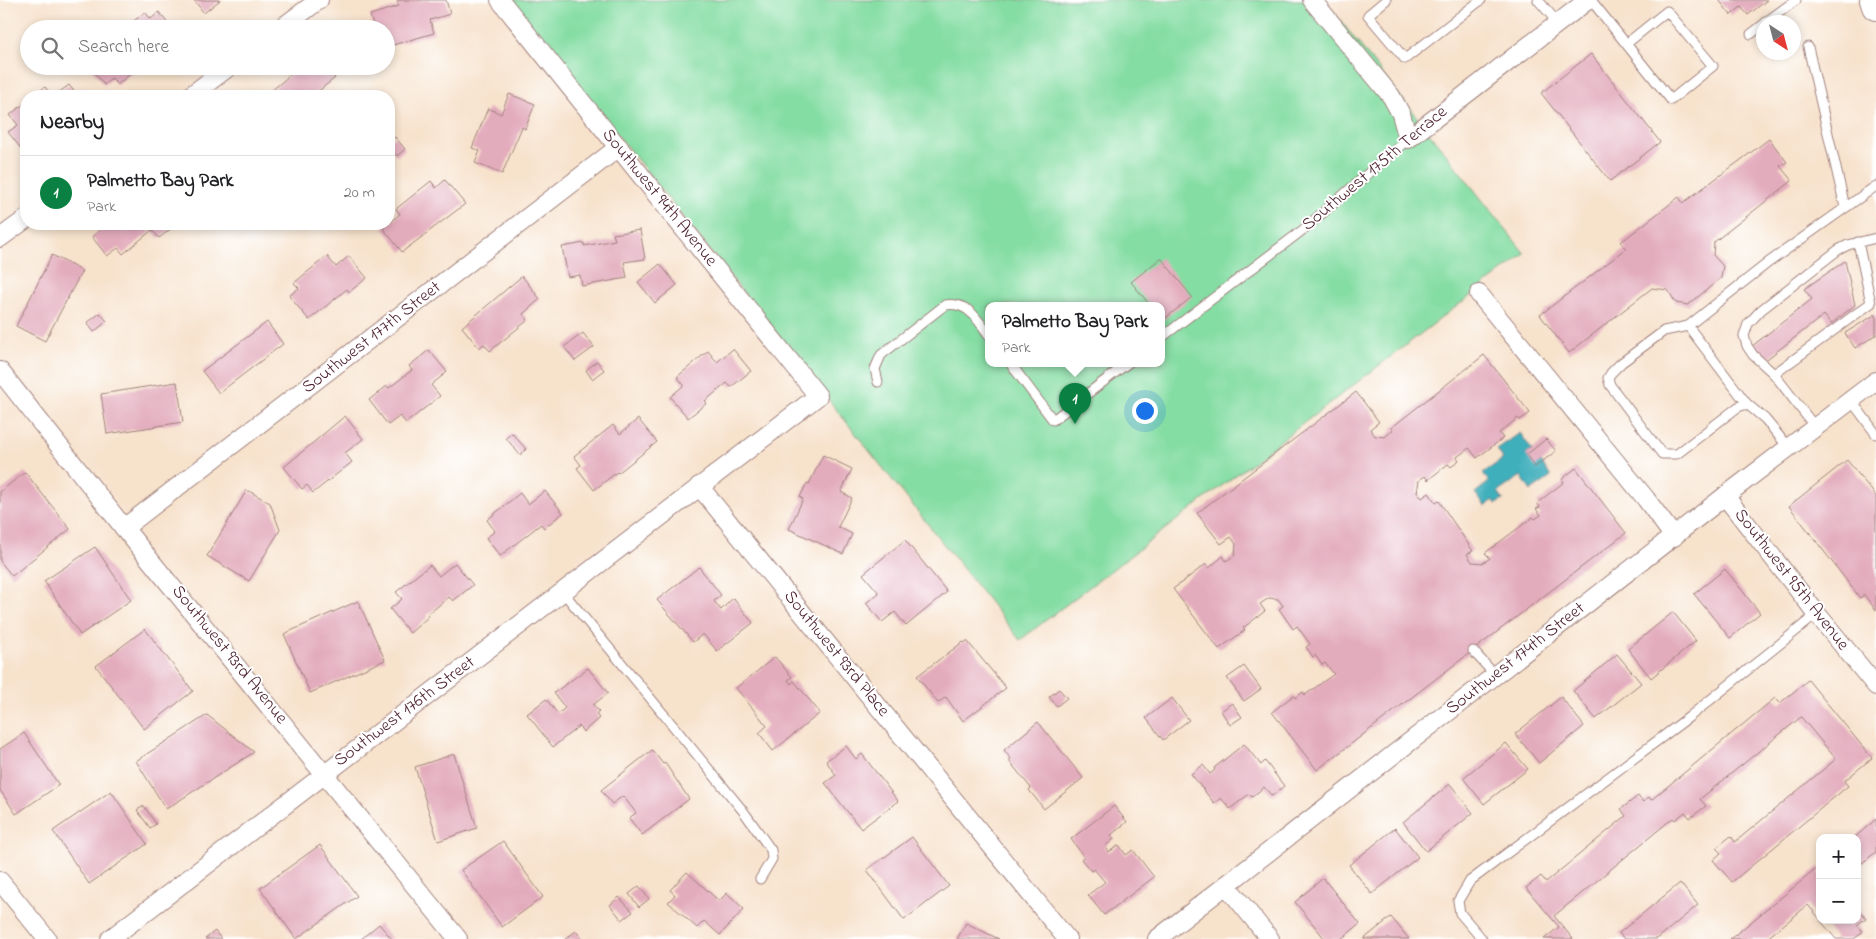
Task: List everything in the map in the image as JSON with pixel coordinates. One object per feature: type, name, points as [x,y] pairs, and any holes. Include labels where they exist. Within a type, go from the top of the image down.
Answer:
[{"type":"highway","points":[[1874,0],[1876,6]]},
{"type":"street","points":[[292,20],[318,0]]},
{"type":"street","name":"Southwest 94th Avenue","points":[[500,0],[818,396],[699,486]]},
{"type":"street","points":[[1312,0],[1391,96],[1401,114],[1408,139]]},
{"type":"street","name":"Southwest 175th Terrace","points":[[1408,139],[1590,0]]},
{"type":"street","points":[[198,90],[218,75]]},
{"type":"street","name":"Southwest 177th Street","points":[[124,528],[618,147]]},
{"type":"street","points":[[0,238],[20,223]]},
{"type":"street","points":[[1479,294],[1660,516],[1674,537]]},
{"type":"street","name":"Southwest 93rd Avenue","points":[[0,371],[124,528],[458,939]]},
{"type":"street","name":"Southwest 174th Street","points":[[1157,939],[1725,496],[1876,381]]},
{"type":"street","name":"Southwest 176th Street","points":[[110,939],[699,486]]},
{"type":"street","name":"Southwest 93rd Place","points":[[699,486],[1067,939]]},
{"type":"street","name":"Southwest 95th Avenue","points":[[1725,496],[1876,686]]},
{"type":"street","points":[[0,881],[47,939]]},
{"type":"street","points":[[1226,885],[1270,939]]},
{"type":"lane","points":[[1386,0],[1368,15],[1405,59],[1481,0]]},
{"type":"lane","points":[[1538,0],[1558,23]]},
{"type":"lane","points":[[1590,0],[1671,100],[1713,66],[1667,11],[1626,44]]},
{"type":"lane","points":[[1777,15],[1796,0]]},
{"type":"lane","points":[[1751,34],[1756,30]]},
{"type":"lane","points":[[1808,47],[1845,207]]},
{"type":"lane","name":"Southwest 175th Terrace","points":[[1165,335],[1309,225],[1408,139]]},
{"type":"lane","points":[[1747,404],[1738,407],[1677,454],[1662,454],[1610,385],[1608,378],[1621,363],[1664,331],[1688,326],[1769,262],[1876,186]]},
{"type":"lane","points":[[1815,427],[1774,374],[1753,355],[1747,346],[1744,336],[1748,324],[1762,310],[1838,250],[1858,242],[1876,238]]},
{"type":"lane","points":[[1774,374],[1871,302],[1858,242]]},
{"type":"lane","points":[[878,382],[875,369],[881,354],[945,305],[953,304],[967,308],[985,330]]},
{"type":"lane","points":[[1688,326],[1747,404],[1765,419],[1788,448]]},
{"type":"lane","points":[[1013,367],[1053,420],[1123,367]]},
{"type":"lane","points":[[1851,400],[1876,434]]},
{"type":"lane","points":[[563,592],[744,812],[771,850],[772,859],[760,879]]},
{"type":"lane","points":[[1482,939],[1460,913],[1458,901],[1470,881],[1689,717],[1817,614]]},
{"type":"lane","points":[[1474,651],[1495,675]]},
{"type":"green space","points":[[510,0],[1324,0],[1525,254],[1020,640]]},
{"type":"water","points":[[1520,433],[1532,450],[1526,455],[1541,462],[1551,477],[1531,491],[1521,476],[1498,492],[1503,500],[1496,504],[1494,500],[1485,506],[1475,493],[1489,482],[1483,473],[1503,459],[1497,449]]},
{"type":"building","points":[[194,0],[220,0],[204,13]]},
{"type":"building","points":[[446,0],[450,14],[430,20],[434,33],[395,44],[395,20],[371,20],[370,15],[399,6],[397,1]]},
{"type":"building","points":[[1719,0],[1767,0],[1748,15],[1741,7],[1731,15]]},
{"type":"building","points":[[145,12],[151,19],[159,12],[165,20],[135,20]]},
{"type":"building","points":[[1591,54],[1660,142],[1610,181],[1541,93]]},
{"type":"building","points":[[96,75],[129,75],[117,85],[112,78],[104,85]]},
{"type":"building","points":[[290,75],[332,75],[335,78],[320,90],[272,90]]},
{"type":"building","points":[[69,85],[73,90],[62,90]]},
{"type":"building","points":[[509,94],[535,104],[525,129],[522,127],[502,174],[475,163],[480,151],[472,148],[488,108],[501,114]]},
{"type":"building","points":[[20,107],[20,147],[8,132],[18,125],[10,115]]},
{"type":"building","points":[[395,137],[405,149],[397,156],[395,154]]},
{"type":"building","points":[[1769,139],[1787,162],[1780,166],[1792,181],[1714,242],[1713,255],[1723,266],[1721,278],[1688,305],[1676,303],[1668,290],[1652,288],[1569,353],[1540,315],[1626,249],[1621,242],[1679,197],[1683,203]]},
{"type":"building","points":[[445,180],[465,204],[402,252],[385,230],[395,230],[395,218],[400,214],[396,209],[431,181],[436,188]]},
{"type":"building","points":[[100,230],[152,230],[123,254],[118,248],[107,256],[92,237]]},
{"type":"building","points":[[152,230],[169,230],[159,238]]},
{"type":"building","points":[[640,230],[645,259],[624,262],[627,278],[582,286],[580,275],[568,277],[562,247],[584,243],[584,246],[615,240],[613,234]]},
{"type":"building","points":[[52,255],[82,271],[45,341],[16,326]]},
{"type":"building","points":[[327,256],[336,267],[349,256],[367,278],[349,292],[347,289],[309,320],[289,296],[299,288],[294,283]]},
{"type":"building","points":[[1161,258],[1192,297],[1165,319],[1165,302],[1148,302],[1131,282]]},
{"type":"building","points":[[1845,261],[1855,305],[1831,324],[1824,315],[1763,362],[1751,347],[1812,299],[1804,289]]},
{"type":"building","points":[[660,264],[677,285],[655,303],[638,282]]},
{"type":"building","points":[[522,276],[540,299],[523,314],[528,320],[490,351],[484,344],[479,348],[462,327]]},
{"type":"building","points":[[100,313],[107,321],[94,332],[87,323]]},
{"type":"building","points":[[1876,314],[1876,335],[1855,348],[1845,333]]},
{"type":"building","points":[[267,322],[283,344],[219,393],[202,371]]},
{"type":"building","points":[[583,333],[594,347],[575,361],[564,347]]},
{"type":"building","points":[[733,349],[751,371],[731,387],[727,383],[705,401],[707,403],[688,418],[670,397],[684,385],[677,377],[708,351],[717,362]]},
{"type":"building","points":[[429,350],[447,372],[431,385],[440,396],[406,423],[400,416],[388,425],[369,400],[387,386],[389,388],[412,370],[409,366]]},
{"type":"building","points":[[1484,355],[1530,413],[1520,420],[1518,418],[1499,433],[1503,438],[1477,458],[1469,448],[1457,457],[1459,460],[1451,467],[1448,464],[1428,480],[1425,476],[1419,480],[1417,493],[1422,498],[1429,493],[1436,503],[1439,501],[1473,551],[1467,554],[1472,562],[1483,563],[1490,558],[1485,553],[1533,517],[1535,519],[1541,515],[1536,509],[1540,507],[1537,503],[1564,482],[1562,479],[1576,468],[1626,533],[1317,770],[1272,712],[1294,695],[1295,698],[1303,692],[1305,695],[1334,674],[1325,663],[1322,665],[1315,655],[1313,657],[1306,647],[1310,644],[1297,626],[1293,629],[1279,609],[1283,606],[1278,599],[1269,598],[1260,604],[1265,611],[1243,628],[1245,630],[1219,649],[1173,589],[1206,564],[1209,568],[1223,556],[1226,561],[1235,555],[1236,544],[1231,537],[1221,544],[1197,513],[1356,392],[1379,422],[1370,429],[1375,436],[1385,437],[1393,430],[1391,428]]},
{"type":"building","points":[[597,361],[604,370],[592,379],[586,370]]},
{"type":"building","points":[[177,382],[183,422],[107,434],[101,394]]},
{"type":"building","points":[[345,416],[363,439],[345,453],[352,462],[313,493],[307,485],[302,489],[284,467]]},
{"type":"building","points":[[638,419],[657,442],[594,490],[577,468],[581,465],[574,456],[613,425],[620,434]]},
{"type":"building","points":[[512,433],[526,449],[520,455],[506,438]]},
{"type":"building","points":[[1546,439],[1556,451],[1535,467],[1526,455]]},
{"type":"building","points":[[823,455],[852,469],[841,492],[852,498],[838,527],[852,534],[843,554],[789,529],[803,499],[800,497],[807,483],[809,484]]},
{"type":"building","points":[[1847,460],[1876,496],[1876,610],[1864,595],[1860,598],[1789,506]]},
{"type":"building","points":[[25,472],[70,529],[12,576],[0,561],[0,492]]},
{"type":"building","points":[[247,490],[270,503],[280,530],[249,581],[207,556]]},
{"type":"building","points":[[545,491],[563,513],[544,528],[541,524],[500,556],[486,538],[495,531],[487,520],[520,493],[528,504]]},
{"type":"building","points":[[905,540],[947,592],[906,626],[895,612],[882,622],[866,603],[879,593],[863,574]]},
{"type":"building","points":[[95,547],[131,600],[80,635],[44,581]]},
{"type":"building","points":[[455,563],[473,585],[453,601],[449,597],[427,615],[428,617],[410,633],[390,609],[402,599],[396,592],[430,565],[439,576]]},
{"type":"building","points":[[699,567],[721,595],[714,601],[721,610],[733,598],[753,623],[717,651],[703,634],[693,642],[657,600]]},
{"type":"building","points":[[1725,569],[1760,613],[1730,638],[1694,594]]},
{"type":"building","points":[[358,601],[385,660],[310,693],[284,634]]},
{"type":"building","points":[[1673,612],[1696,641],[1651,678],[1628,649]]},
{"type":"building","points":[[145,629],[193,691],[144,729],[96,666]]},
{"type":"building","points":[[967,641],[1006,688],[963,721],[946,697],[938,703],[917,676]]},
{"type":"building","points":[[1617,654],[1641,683],[1596,719],[1573,691]]},
{"type":"building","points":[[775,657],[792,677],[788,680],[791,684],[794,681],[820,713],[773,751],[759,733],[767,726],[736,688]]},
{"type":"building","points":[[1244,666],[1261,689],[1244,701],[1227,678]]},
{"type":"building","points":[[588,668],[608,693],[593,705],[599,711],[596,714],[599,718],[583,732],[579,726],[553,747],[527,714],[546,699],[558,714],[565,708],[554,693]]},
{"type":"building","points":[[1808,680],[1872,758],[1844,781],[1848,786],[1732,882],[1713,860],[1721,853],[1716,848],[1731,836],[1735,842],[1836,759],[1801,717],[1700,799],[1706,806],[1690,818],[1685,812],[1675,820],[1673,818],[1554,916],[1573,939],[1544,939],[1559,927],[1526,888],[1541,876],[1546,882],[1626,816],[1621,809],[1638,796],[1643,802],[1649,797],[1651,800],[1775,698],[1780,703]]},
{"type":"building","points":[[1059,689],[1067,698],[1057,706],[1049,697]]},
{"type":"building","points":[[1561,697],[1584,726],[1539,763],[1515,734]]},
{"type":"building","points":[[1172,698],[1189,720],[1163,740],[1146,718]]},
{"type":"building","points":[[1232,703],[1242,717],[1230,725],[1221,711]]},
{"type":"building","points":[[207,715],[254,752],[166,809],[136,761]]},
{"type":"building","points":[[1038,722],[1083,778],[1044,809],[1029,790],[1031,788],[1009,761],[1011,759],[1004,750]]},
{"type":"building","points":[[24,733],[59,785],[16,814],[0,790],[0,749]]},
{"type":"building","points":[[1506,743],[1528,769],[1484,804],[1463,778]]},
{"type":"building","points":[[1244,744],[1261,765],[1265,761],[1284,786],[1272,796],[1264,787],[1252,797],[1249,794],[1230,809],[1221,798],[1214,803],[1191,774],[1203,765],[1210,774],[1215,770],[1214,768]]},
{"type":"building","points":[[846,746],[856,759],[862,754],[898,801],[861,829],[825,783],[836,775],[826,761]]},
{"type":"building","points":[[652,750],[663,764],[665,763],[689,799],[642,835],[629,818],[636,813],[623,796],[612,804],[601,790]]},
{"type":"building","points":[[454,754],[477,828],[438,841],[415,767]]},
{"type":"building","points":[[1450,784],[1473,813],[1426,851],[1403,822]]},
{"type":"building","points":[[111,791],[147,844],[89,884],[53,831]]},
{"type":"building","points":[[144,806],[156,824],[150,828],[137,810]]},
{"type":"building","points":[[1114,806],[1127,822],[1111,835],[1114,839],[1105,846],[1109,852],[1119,845],[1126,855],[1133,850],[1154,877],[1104,915],[1088,895],[1105,882],[1094,869],[1091,871],[1081,859],[1084,857],[1071,839]]},
{"type":"building","points":[[1876,819],[1876,852],[1861,864],[1861,834],[1859,834]]},
{"type":"building","points":[[1395,828],[1418,857],[1372,894],[1349,865]]},
{"type":"building","points":[[912,837],[949,886],[904,920],[867,870]]},
{"type":"building","points":[[503,841],[543,897],[502,927],[461,870]]},
{"type":"building","points":[[320,845],[357,896],[296,939],[260,888]]},
{"type":"building","points":[[1816,869],[1816,914],[1808,905],[1766,939],[1730,939]]},
{"type":"building","points":[[687,872],[719,901],[727,893],[744,909],[720,935],[704,921],[697,928],[668,902],[675,895],[670,890]]},
{"type":"building","points":[[1323,878],[1360,924],[1341,939],[1325,939],[1295,902]]},
{"type":"building","points":[[1680,883],[1698,905],[1657,939],[1624,939],[1619,933]]},
{"type":"building","points":[[639,886],[649,899],[639,907],[629,894]]},
{"type":"building","points":[[619,897],[633,912],[622,920],[610,905]]},
{"type":"building","points":[[1861,912],[1866,918],[1861,922]]},
{"type":"building","points":[[1391,917],[1409,939],[1364,939]]},
{"type":"building","points":[[966,923],[999,939],[957,939]]},
{"type":"building","points":[[379,924],[392,939],[361,939]]},
{"type":"building","points":[[1823,924],[1858,924],[1857,925],[1863,932],[1854,939],[1836,939]]},
{"type":"building","points":[[215,931],[221,939],[205,939]]},
{"type":"building","points":[[576,931],[582,939],[565,939]]},
{"type":"place","name":"Palmetto Bay Park","points":[[1075,424]]}]
